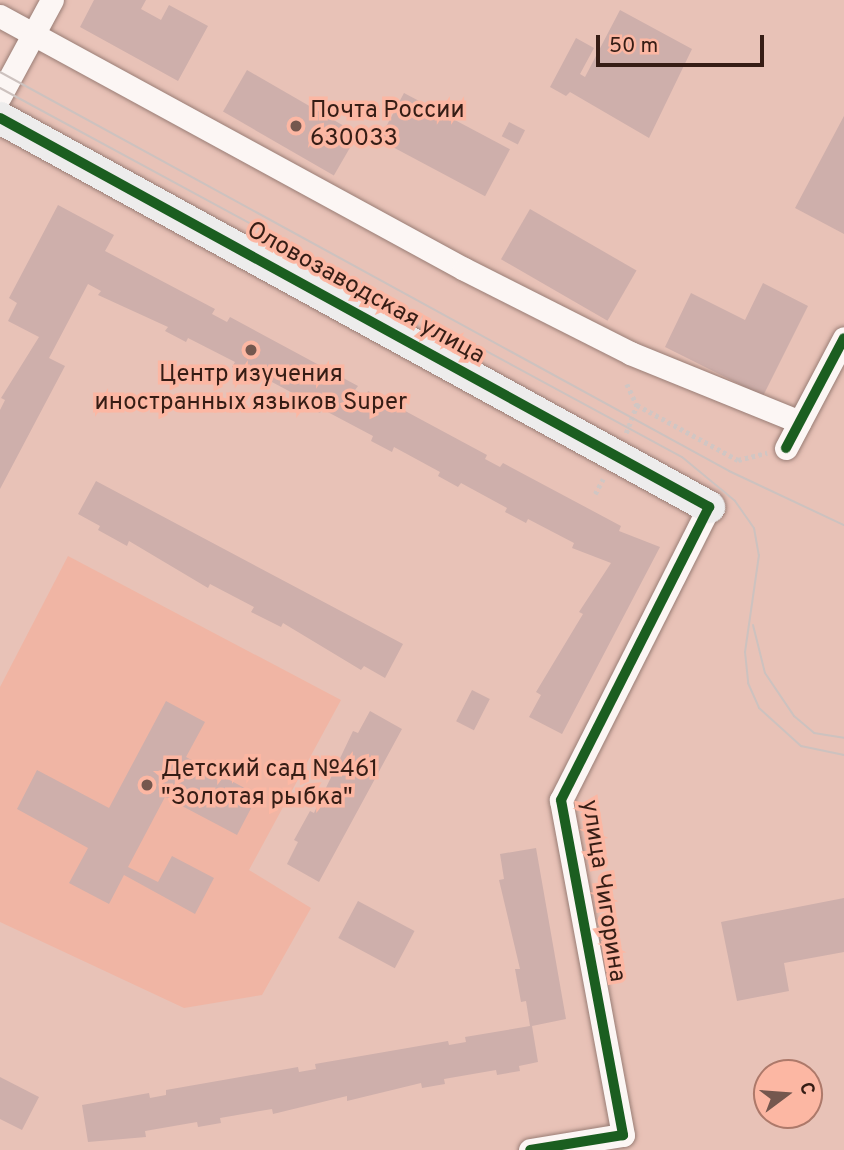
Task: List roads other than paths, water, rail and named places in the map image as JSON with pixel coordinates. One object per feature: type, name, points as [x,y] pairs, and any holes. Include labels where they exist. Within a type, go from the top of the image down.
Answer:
[{"type":"street","points":[[0,96],[52,0]]},
{"type":"street","points":[[0,16],[464,269],[647,362],[800,422]]},
{"type":"street","name":"Оловозаводская улица","points":[[0,118],[709,507]]},
{"type":"street","points":[[786,448],[844,338]]},
{"type":"street","name":"улица Чигорина","points":[[530,1150],[626,1142],[561,800],[709,507]]},
{"type":"tram line","points":[[0,72],[729,471],[844,525]]},
{"type":"tram line","points":[[0,88],[682,457],[735,501],[754,528],[759,555],[745,652],[748,683],[759,708],[801,746],[844,755]]},
{"type":"tram line","points":[[753,625],[765,673],[794,716],[814,733],[844,738]]},
{"type":"place","name":"Почта России 630033","points":[[296,126]]},
{"type":"place","name":"Центр изучения иностранных языков Super","points":[[251,350]]},
{"type":"place","name":"Детский сад №461 \"Золотая рыбка\"","points":[[147,785]]}]
